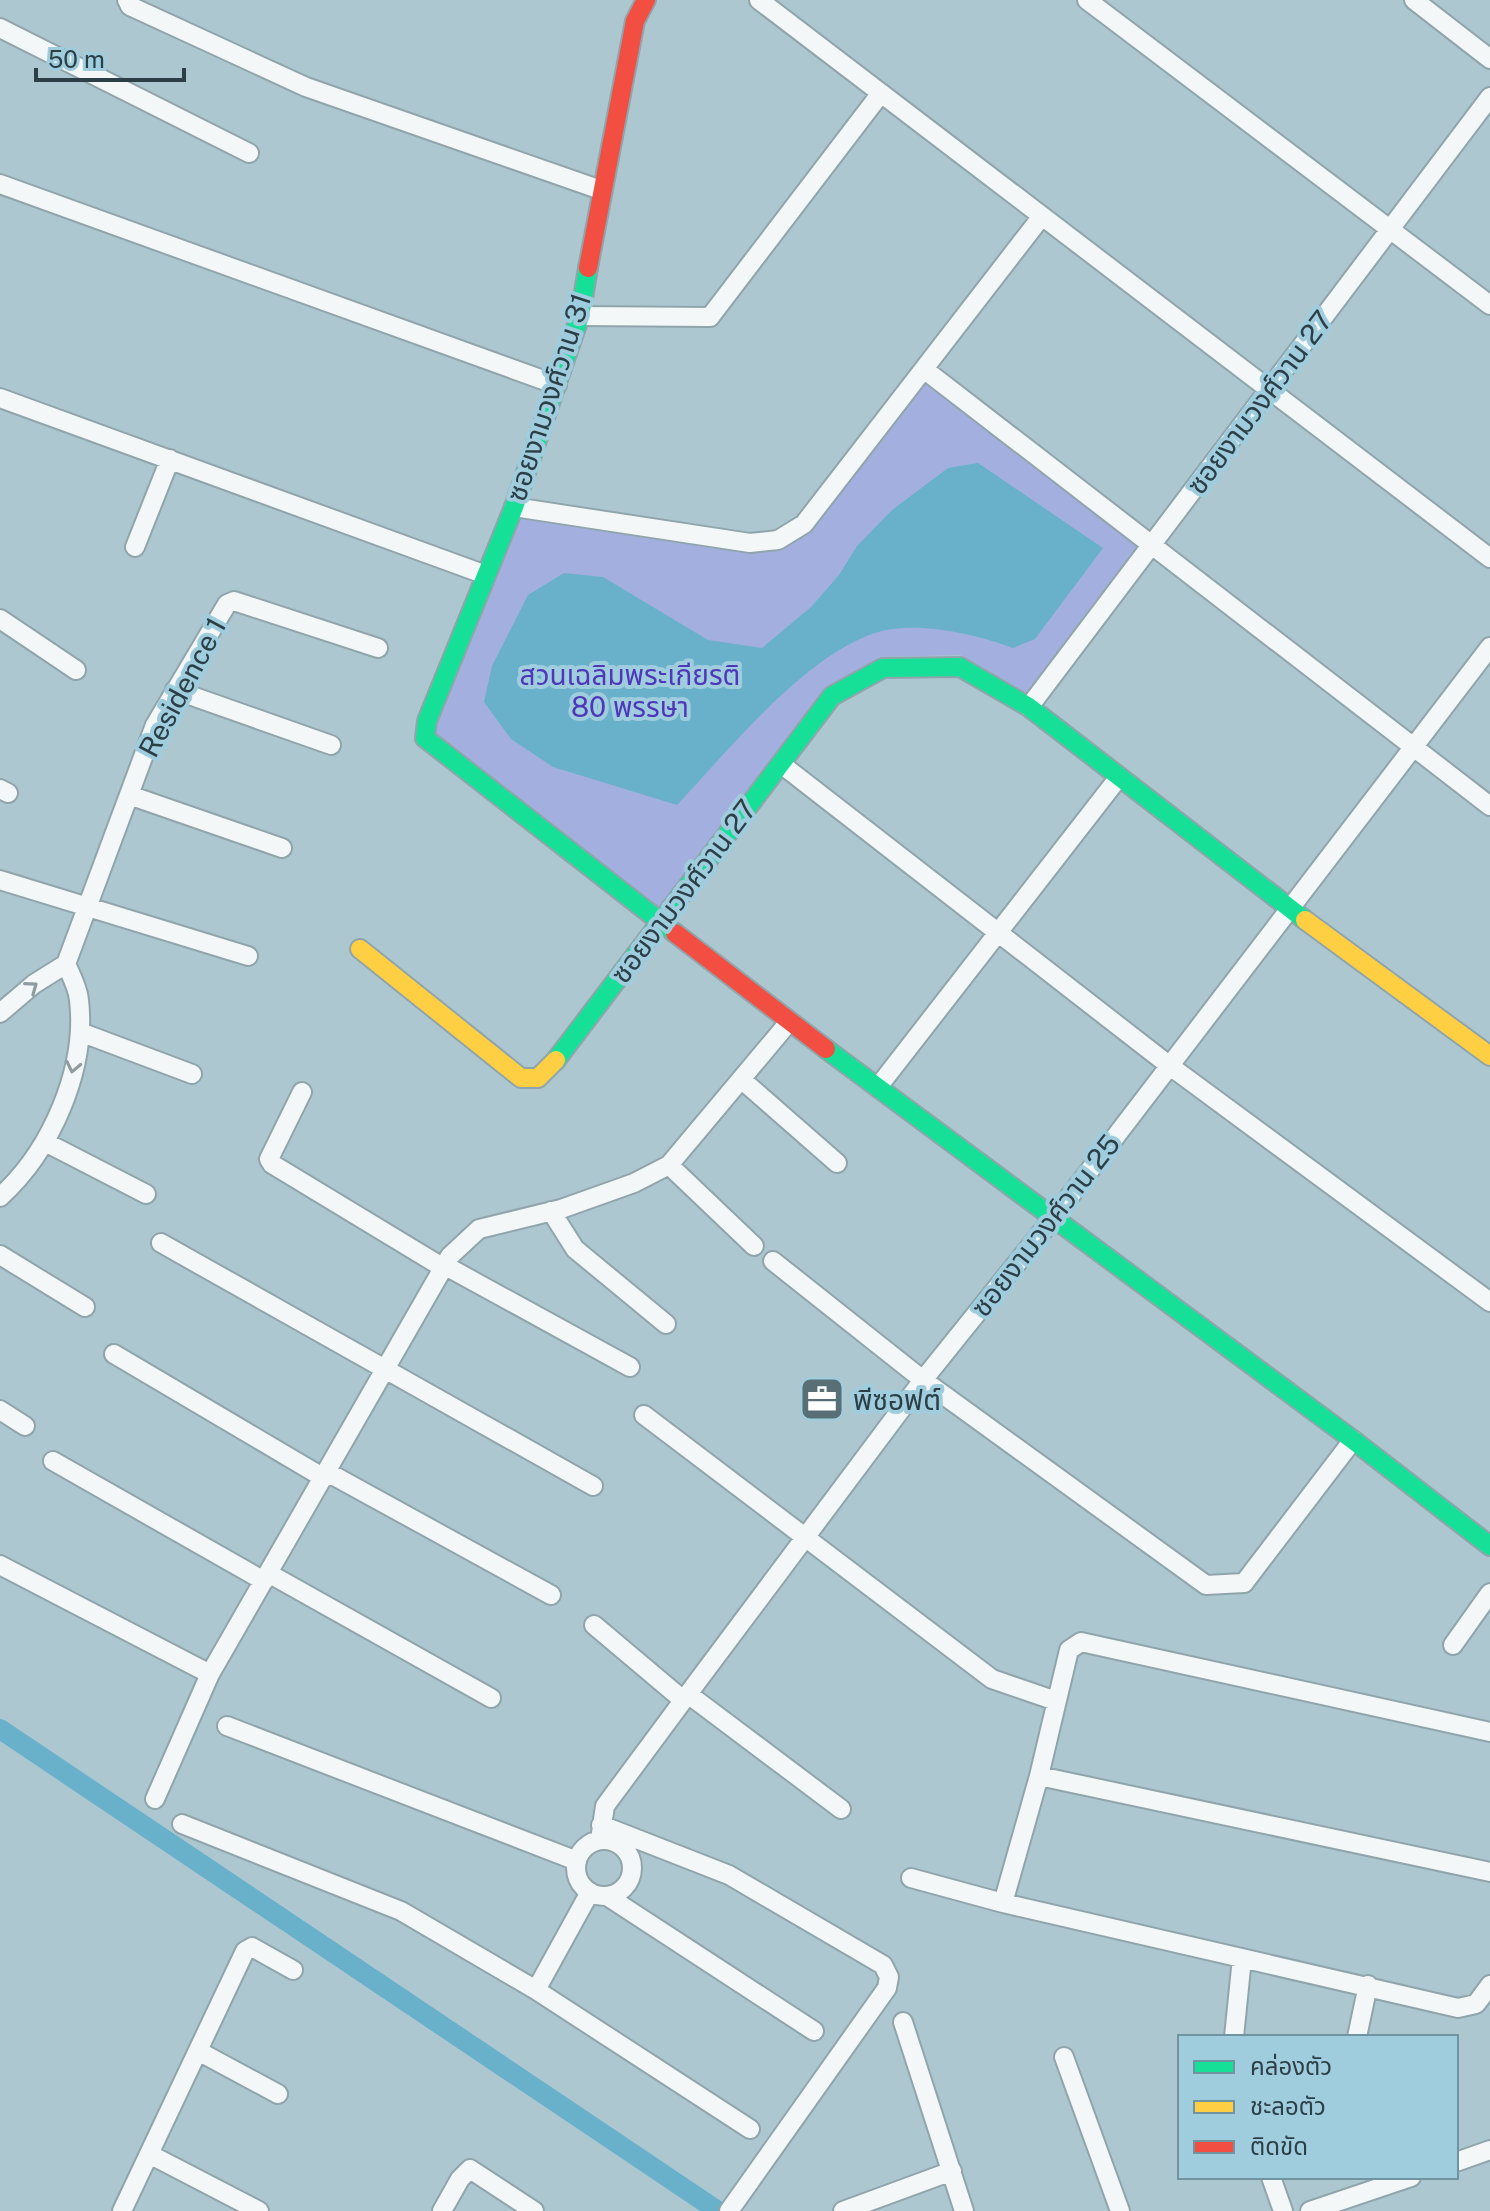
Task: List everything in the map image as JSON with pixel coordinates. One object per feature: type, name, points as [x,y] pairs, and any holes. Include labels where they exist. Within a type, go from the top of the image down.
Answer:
[{"type":"street","points":[[127,0],[130,6],[212,46],[306,87],[601,190]]},
{"type":"street","name":"ซอยงามวงศ์วาน 31","points":[[646,0],[635,21],[601,190],[580,316],[514,507],[427,721],[425,738],[660,920]]},
{"type":"street","points":[[759,0],[1490,558]]},
{"type":"street","points":[[1087,0],[1490,305]]},
{"type":"street","points":[[1414,0],[1490,59]]},
{"type":"street","points":[[0,28],[249,153]]},
{"type":"street","points":[[580,316],[710,317],[881,93]]},
{"type":"street","name":"ซอยงามวงศ์วาน 27","points":[[1029,707],[1490,97]]},
{"type":"street","points":[[0,184],[557,385]]},
{"type":"street","points":[[514,507],[750,543],[778,540],[804,524],[1042,216]]},
{"type":"street","points":[[925,370],[1152,543],[1412,749],[1490,806]]},
{"type":"street","points":[[0,398],[486,575]]},
{"type":"street","points":[[135,547],[170,459]]},
{"type":"street","name":"Residence 1","points":[[66,964],[155,725],[222,610],[234,601],[378,648]]},
{"type":"street","points":[[0,619],[76,670]]},
{"type":"street","name":"ซอยงามวงศ์วาน 25","points":[[602,1824],[686,1697],[923,1380],[1054,1217],[1490,647]]},
{"type":"street","name":"ซอยงามวงศ์วาน 27","points":[[360,949],[521,1078],[538,1078],[550,1067],[832,696],[883,668],[960,667],[1029,707],[1290,909],[1490,1056]]},
{"type":"street","points":[[175,690],[331,745]]},
{"type":"street","points":[[781,764],[1170,1066],[1490,1302]]},
{"type":"street","points":[[878,1087],[1119,777]]},
{"type":"street","points":[[129,795],[282,848]]},
{"type":"street","points":[[0,880],[248,956]]},
{"type":"street","points":[[660,920],[789,1022],[1353,1440],[1490,1546]]},
{"type":"street","points":[[0,1013],[34,984],[66,964],[79,996],[80,1032],[68,1089],[45,1142],[17,1182],[0,1197]]},
{"type":"street","points":[[155,1799],[210,1674],[443,1266],[479,1229],[551,1211],[634,1183],[669,1165],[789,1022]]},
{"type":"street","points":[[80,1032],[192,1074]]},
{"type":"street","points":[[741,1079],[837,1163]]},
{"type":"street","points":[[302,1092],[273,1147],[269,1159],[272,1164],[443,1266],[630,1367]]},
{"type":"street","points":[[45,1142],[146,1194]]},
{"type":"street","points":[[669,1165],[754,1246]]},
{"type":"street","points":[[551,1211],[575,1249],[666,1324]]},
{"type":"street","points":[[161,1243],[593,1486]]},
{"type":"street","points":[[0,1255],[85,1307]]},
{"type":"street","points":[[773,1261],[923,1380],[1206,1585],[1244,1583],[1353,1440]]},
{"type":"street","points":[[114,1354],[326,1475],[551,1595]]},
{"type":"street","points":[[0,1410],[25,1426]]},
{"type":"street","points":[[644,1415],[992,1679],[1056,1701]]},
{"type":"street","points":[[53,1461],[491,1698]]},
{"type":"street","points":[[0,1565],[210,1674]]},
{"type":"street","points":[[1453,1645],[1490,1593]]},
{"type":"street","points":[[594,1625],[686,1697],[841,1809]]},
{"type":"street","points":[[1003,1903],[1039,1776],[1069,1650],[1081,1642],[1490,1732]]},
{"type":"street","points":[[227,1726],[577,1861]]},
{"type":"street","points":[[1039,1776],[1490,1872]]},
{"type":"street","points":[[182,1824],[401,1911],[536,1990],[750,2129]]},
{"type":"street","points":[[602,1824],[577,1861],[578,1879],[814,2031]]},
{"type":"street","points":[[536,1990],[599,1894],[624,1889],[632,1865],[625,1849],[602,1824]]},
{"type":"street","points":[[602,1824],[729,1875],[883,1965],[889,1977],[887,1988],[732,2206]]},
{"type":"street","points":[[911,1878],[1003,1903],[1458,2008],[1476,2004],[1490,1985]]},
{"type":"street","points":[[122,2211],[200,2052],[245,1951],[252,1947],[293,1970]]},
{"type":"street","points":[[1234,2035],[1242,1958]]},
{"type":"street","points":[[1357,2035],[1368,1985]]},
{"type":"street","points":[[903,2022],[964,2211]]},
{"type":"street","points":[[200,2052],[278,2094]]},
{"type":"street","points":[[1064,2057],[1120,2211]]},
{"type":"street","points":[[1458,2161],[1490,2150]]},
{"type":"street","points":[[151,2155],[259,2211]]},
{"type":"street","points":[[442,2211],[460,2179],[470,2169],[534,2211]]},
{"type":"street","points":[[843,2211],[952,2171]]},
{"type":"street","points":[[1272,2179],[1283,2211]]},
{"type":"street","points":[[1310,2211],[1405,2179]]},
{"type":"green space","name":"สวนเฉลิมพระเกียรติ 80 พรรษา","points":[[926,377],[1151,552],[1034,704],[960,655],[879,657],[660,909],[428,735],[518,514],[778,546]]},
{"type":"shaded area","points":[[978,463],[1103,548],[1035,639],[1013,648],[945,630],[908,628],[875,633],[848,645],[821,662],[768,707],[677,805],[553,767],[511,739],[484,702],[492,666],[528,595],[564,573],[603,577],[708,640],[762,648],[811,607],[839,575],[857,546],[892,510],[948,468]]},
{"type":"waterway","points":[[0,1729],[718,2211]]},
{"type":"traffic: fast","points":[[588,268],[580,316],[514,507],[427,721],[425,738],[675,933]]},
{"type":"traffic: fast","points":[[556,1060],[832,696],[883,668],[960,667],[1029,707],[1305,920]]},
{"type":"traffic: fast","points":[[826,1049],[1353,1440],[1490,1546]]},
{"type":"traffic: slow","points":[[1305,920],[1490,1056]]},
{"type":"traffic: slow","points":[[360,949],[521,1078],[538,1078],[556,1060]]},
{"type":"traffic: jam","points":[[588,268],[635,21],[646,0]]},
{"type":"traffic: jam","points":[[675,933],[826,1049]]},
{"type":"place","name":"พีซอฟต์","points":[[822,1399]]}]
